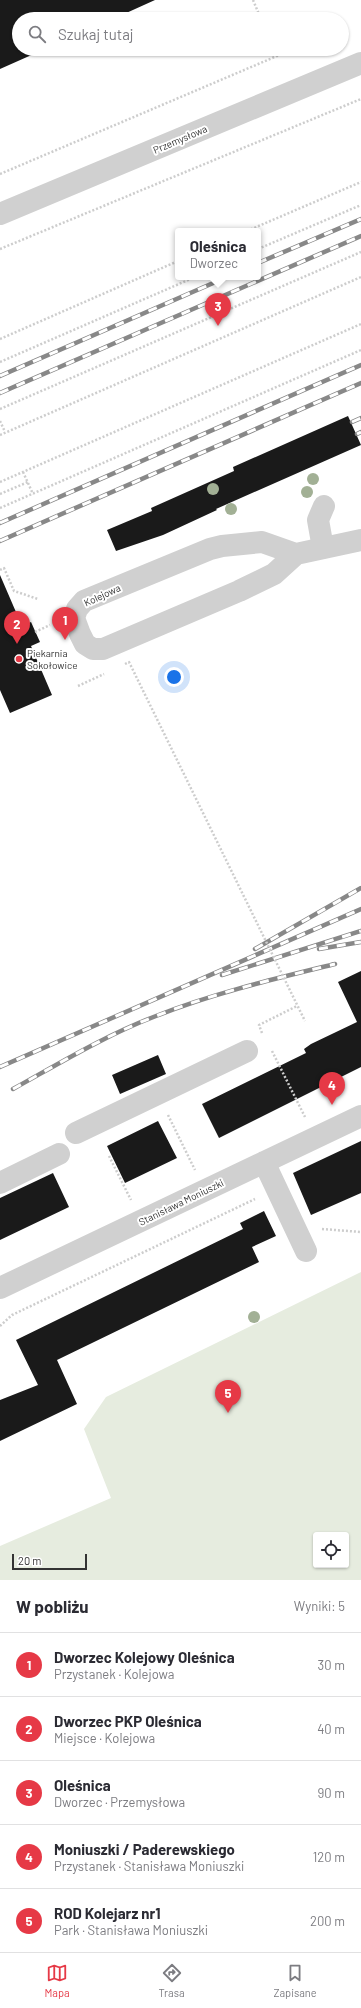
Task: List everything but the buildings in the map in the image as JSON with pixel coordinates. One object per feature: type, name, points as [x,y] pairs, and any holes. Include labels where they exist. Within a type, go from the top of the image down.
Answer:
[{"type":"street","name":"Przemysłowa","points":[[0,214],[361,63]]},
{"type":"street","points":[[323,548],[318,520],[324,506]]},
{"type":"street","name":"Kolejowa","points":[[296,554],[262,542],[222,546],[210,549],[84,601],[77,609],[74,618],[85,644],[93,649],[103,649],[239,591],[274,574],[296,554],[361,540]]},
{"type":"street","points":[[76,1133],[247,1051]]},
{"type":"street","name":"Stanisława Moniuszki","points":[[0,1288],[361,1116]]},
{"type":"street","points":[[0,1182],[59,1154]]},
{"type":"street","points":[[264,1162],[306,1251]]},
{"type":"path","points":[[253,0],[258,12]]},
{"type":"path","points":[[0,174],[277,56]]},
{"type":"path","points":[[0,249],[361,99]]},
{"type":"path","points":[[254,228],[361,182]]},
{"type":"path","points":[[261,248],[361,205]]},
{"type":"path","points":[[0,409],[361,252]]},
{"type":"path","points":[[0,339],[175,262]]},
{"type":"path","points":[[0,435],[361,277]]},
{"type":"path","points":[[0,362],[188,280]]},
{"type":"path","points":[[0,482],[361,324]]},
{"type":"path","points":[[0,508],[361,350]]},
{"type":"path","points":[[0,421],[5,432]]},
{"type":"path","points":[[23,472],[33,494]]},
{"type":"path","points":[[0,494],[28,482]]},
{"type":"path","points":[[0,570],[4,568],[14,591],[38,599]]},
{"type":"path","points":[[35,632],[50,626]]},
{"type":"path","points":[[124,664],[129,662],[305,1021]]},
{"type":"path","points":[[78,686],[104,674]]},
{"type":"path","points":[[260,1029],[259,1025],[297,1006]]},
{"type":"path","points":[[272,1053],[308,1124]]},
{"type":"path","points":[[167,1112],[198,1177]]},
{"type":"path","points":[[109,1156],[132,1201]]},
{"type":"path","points":[[0,1326],[12,1315],[276,1188]]},
{"type":"shaded area","points":[[361,1272],[361,1580],[0,1580],[0,1546],[111,1498],[84,1429],[106,1397]]},
{"type":"railway","points":[[261,262],[361,219]]},
{"type":"railway","points":[[261,279],[361,236]]},
{"type":"railway","points":[[0,376],[220,280]]},
{"type":"railway","points":[[0,393],[260,280]]},
{"type":"railway","points":[[0,523],[361,365]]},
{"type":"railway","points":[[0,541],[361,383]]},
{"type":"railway","points":[[352,422],[361,418]]},
{"type":"railway","points":[[357,434],[361,432]]},
{"type":"railway","points":[[255,949],[361,888]]},
{"type":"railway","points":[[0,1067],[361,909]]},
{"type":"railway","points":[[222,975],[361,931]]},
{"type":"railway","points":[[319,949],[361,942]]},
{"type":"railway","points":[[13,1089],[101,1041],[156,1016],[222,993],[335,964]]},
{"type":"place","name":"Oleśnica","points":[[218,326]]},
{"type":"place","name":"Dworzec Kolejowy Oleśnica","points":[[65,640]]},
{"type":"place","name":"Dworzec PKP Oleśnica","points":[[17,644]]},
{"type":"place","name":"Piekarnia Sokołowice","points":[[19,659]]},
{"type":"place","name":"Moniuszki / Paderewskiego","points":[[332,1105]]},
{"type":"place","name":"ROD Kolejarz nr1","points":[[228,1413]]}]
